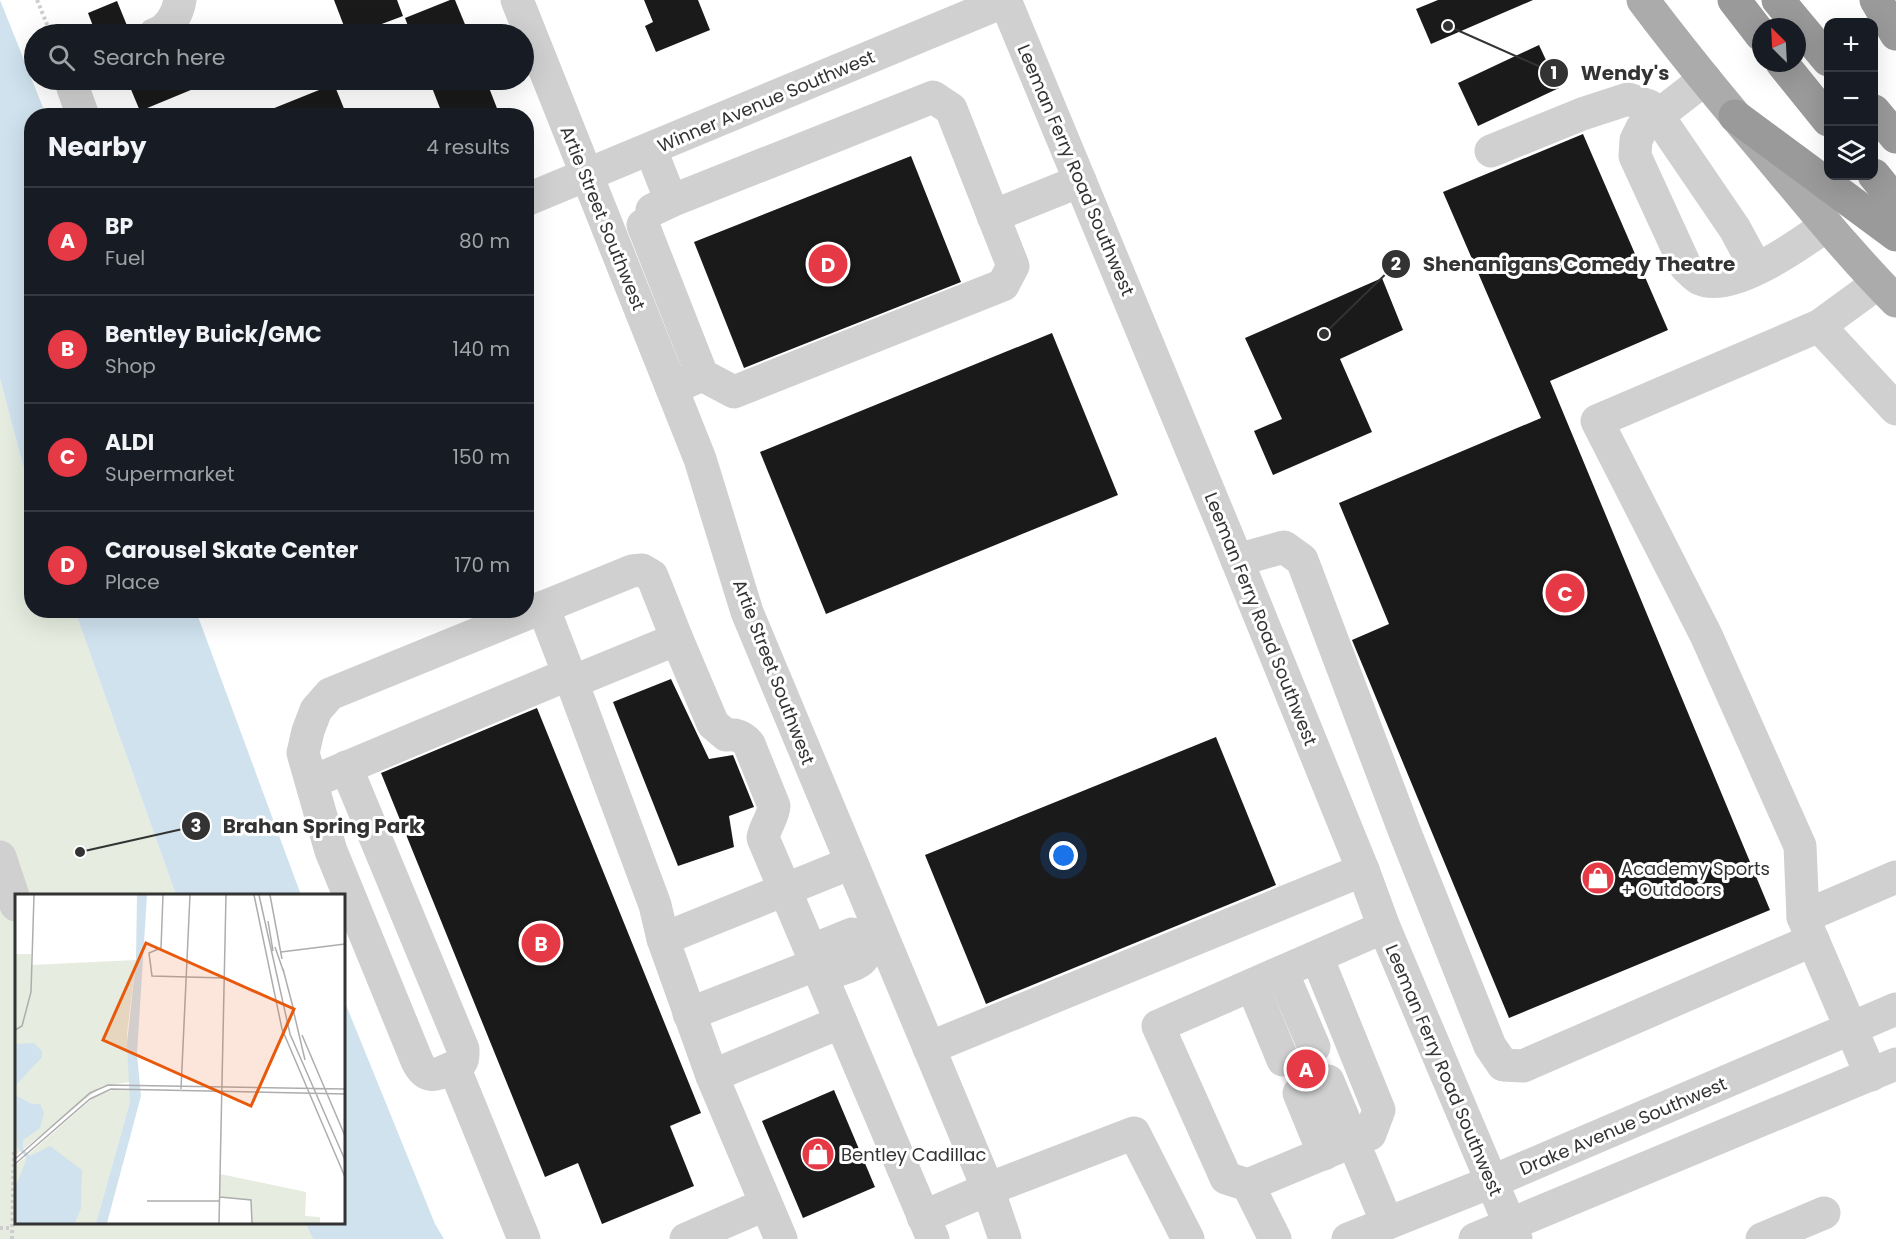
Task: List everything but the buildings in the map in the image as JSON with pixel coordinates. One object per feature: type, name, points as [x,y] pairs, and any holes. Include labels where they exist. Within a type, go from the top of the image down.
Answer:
[{"type":"highway","points":[[1734,0],[1752,23]]},
{"type":"highway","points":[[1778,0],[1824,55]]},
{"type":"highway","points":[[1876,0],[1896,34]]},
{"type":"highway","points":[[1789,72],[1824,115]]},
{"type":"highway","points":[[1735,116],[1896,235]]},
{"type":"highway","points":[[1878,116],[1896,137]]},
{"type":"highway","points":[[1878,180],[1896,202]]},
{"type":"main road","points":[[1643,0],[1735,116],[1887,292]]},
{"type":"main road","points":[[1876,0],[1896,23]]},
{"type":"street","points":[[168,24],[178,12],[180,0]]},
{"type":"street","name":"Artie Street Southwest","points":[[517,0],[526,24]]},
{"type":"street","name":"Winner Avenue Southwest","points":[[534,197],[651,150],[1005,0]]},
{"type":"street","name":"Leeman Ferry Road Southwest","points":[[1005,0],[1237,560],[1384,927],[1513,1232]]},
{"type":"street","name":"Artie Street Southwest","points":[[534,44],[700,459],[747,612],[851,863],[874,939],[929,1048],[988,1190],[1005,1239]]},
{"type":"street","points":[[1705,79],[1642,128],[1636,140],[1635,156],[1686,267],[1700,279],[1715,282],[1732,279],[1787,253],[1827,225]]},
{"type":"street","points":[[74,90],[80,108]]},
{"type":"street","points":[[933,97],[951,109],[1013,266],[1003,285],[734,392],[702,375],[643,225],[648,211],[671,201],[933,97]]},
{"type":"street","points":[[1491,152],[1582,114],[1628,99],[1649,106],[1735,229],[1756,268]]},
{"type":"street","points":[[651,150],[671,201]]},
{"type":"street","points":[[993,216],[1080,181]]},
{"type":"street","points":[[611,238],[643,225]]},
{"type":"street","points":[[1475,1239],[1513,1232],[1883,1070],[1852,1028],[1808,929],[1800,846],[1706,635],[1597,421],[1819,326],[1887,292]]},
{"type":"street","points":[[1819,326],[1896,409]]},
{"type":"street","points":[[672,388],[702,375]]},
{"type":"street","points":[[1237,560],[1284,546],[1302,560],[1404,830],[1490,1046],[1503,1065],[1523,1066],[1808,929],[1896,878]]},
{"type":"street","points":[[534,611],[632,571],[642,570],[652,576],[676,639],[713,724],[726,735],[734,734],[742,737],[749,744],[774,806],[764,838],[928,1228],[988,1190],[1134,1134],[1188,1239]]},
{"type":"street","points":[[543,607],[655,905],[663,939],[712,1076],[781,1239]]},
{"type":"street","points":[[346,767],[463,1049],[464,1059],[461,1064],[436,1074],[428,1075],[422,1071],[417,1061],[331,851],[303,753],[316,710],[330,694],[516,618]]},
{"type":"street","points":[[310,782],[570,678],[676,639]]},
{"type":"street","points":[[0,857],[15,902]]},
{"type":"street","points":[[663,939],[851,863]]},
{"type":"street","points":[[929,1048],[1363,870]]},
{"type":"street","points":[[1317,957],[1379,1110],[1370,1134],[1248,1185],[1226,1178],[1158,1026],[1384,927]]},
{"type":"street","points":[[818,964],[820,947],[852,934],[874,939]]},
{"type":"street","points":[[689,1014],[818,964]]},
{"type":"street","points":[[1282,972],[1314,1047]]},
{"type":"street","points":[[1252,985],[1283,1060]]},
{"type":"street","points":[[1423,1016],[1470,995]]},
{"type":"street","name":"Drake Avenue Southwest","points":[[1348,1239],[1491,1182],[1896,1009]]},
{"type":"street","points":[[712,1076],[841,1022]]},
{"type":"street","points":[[454,1067],[524,1239]]},
{"type":"street","points":[[1763,1067],[1783,1112]]},
{"type":"street","points":[[1313,1087],[1339,1147],[1387,1223]]},
{"type":"street","points":[[1248,1185],[1275,1239]]},
{"type":"street","points":[[686,1239],[766,1204]]},
{"type":"street","points":[[1764,1239],[1824,1213]]},
{"type":"path","points":[[37,0],[47,24]]},
{"type":"path","points":[[12,1239],[14,1150]]},
{"type":"path","points":[[0,1228],[12,1228]]},
{"type":"shaded area","points":[[0,379],[24,468],[24,618],[77,618],[176,894],[15,894],[15,1224],[306,1224],[313,1239],[0,1239]]},
{"type":"water","points":[[0,0],[24,60],[24,90],[36,90],[43,108],[24,108],[24,468],[0,379]]},
{"type":"water","points":[[77,618],[199,618],[301,894],[176,894]]},
{"type":"water","points":[[345,1002],[435,1224],[444,1239],[313,1239],[306,1224],[345,1224]]},
{"type":"place","name":"Wendy's","points":[[1448,26]]},
{"type":"place","name":"Carousel Skate Center","points":[[828,264]]},
{"type":"place","name":"Shenanigans Comedy Theatre","points":[[1324,334]]},
{"type":"place","name":"ALDI","points":[[1565,593]]},
{"type":"place","name":"Brahan Spring Park","points":[[80,852]]},
{"type":"place","name":"Academy Sports + Outdoors","points":[[1598,878]]},
{"type":"place","name":"Bentley Buick/GMC","points":[[541,943]]},
{"type":"place","name":"BP","points":[[1306,1069]]},
{"type":"place","name":"Bentley Cadillac","points":[[818,1154]]}]
